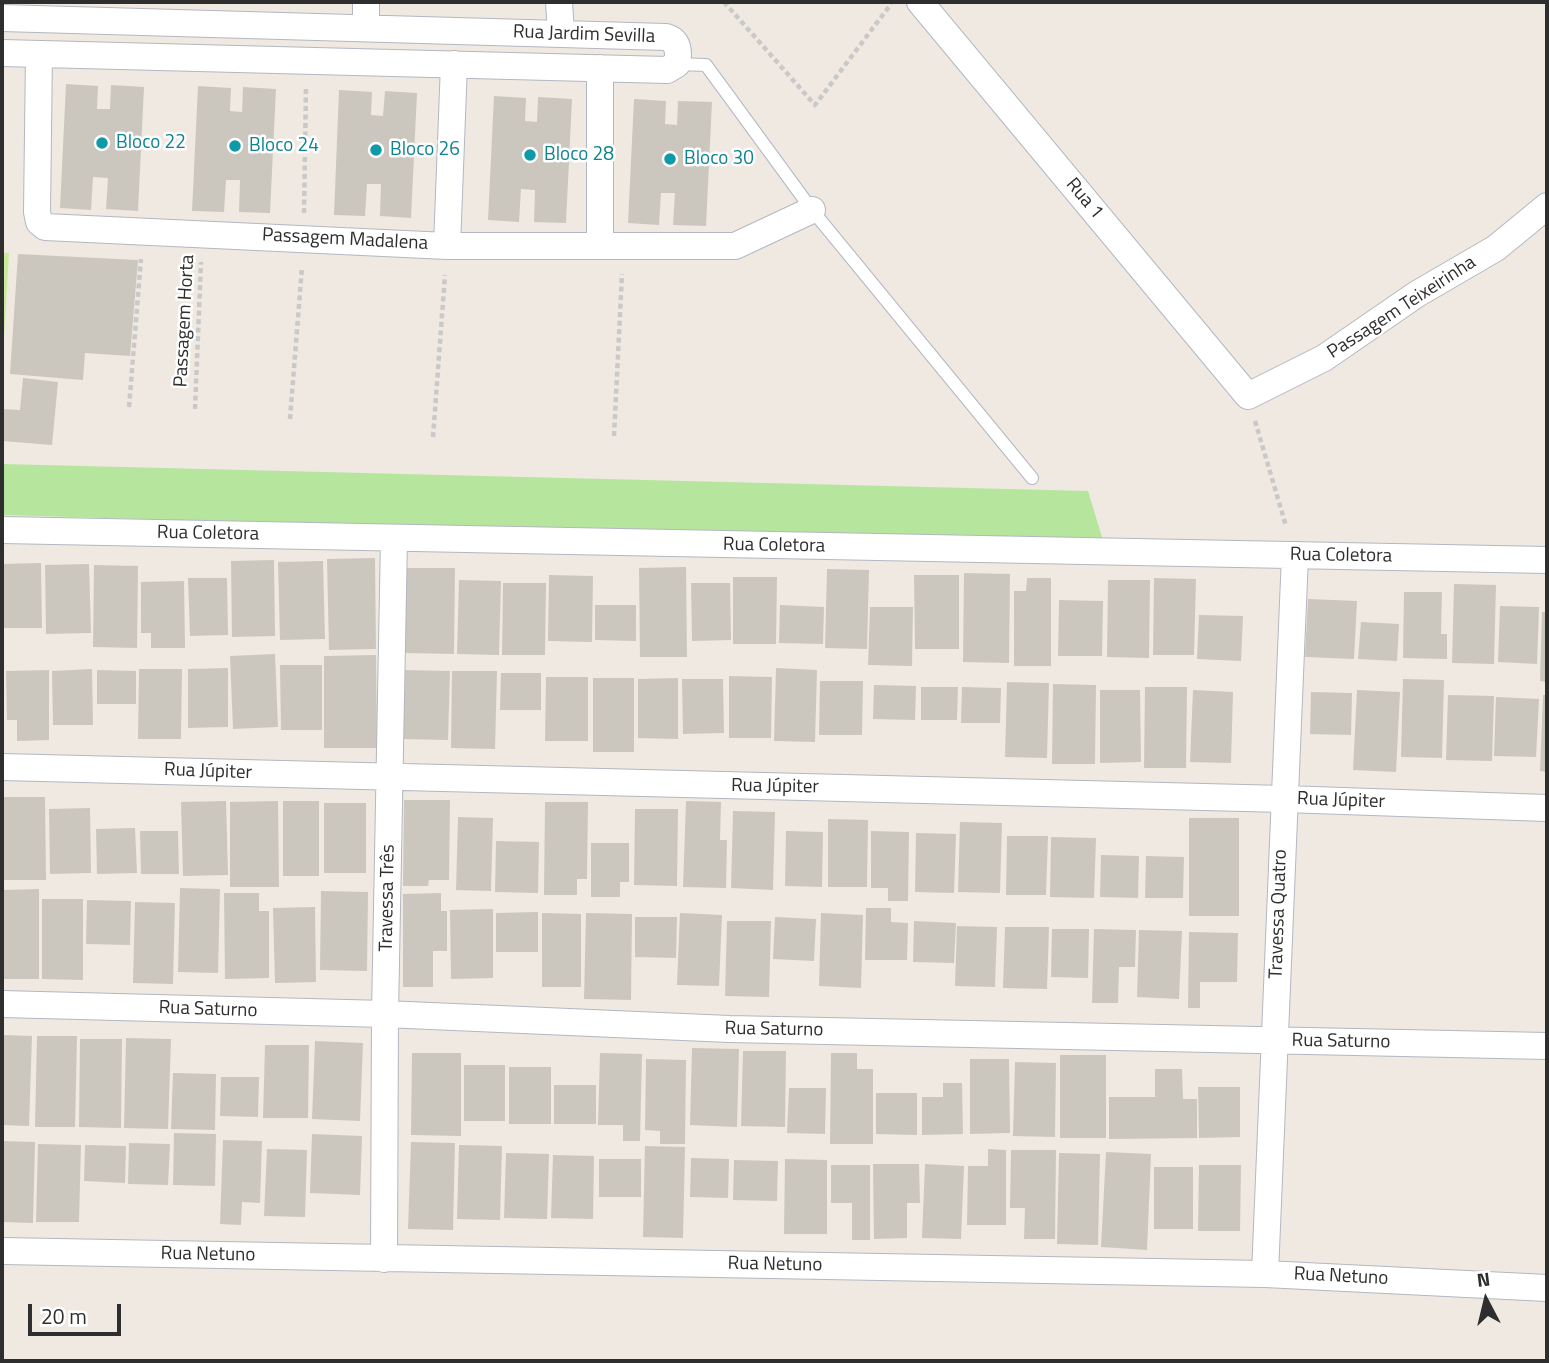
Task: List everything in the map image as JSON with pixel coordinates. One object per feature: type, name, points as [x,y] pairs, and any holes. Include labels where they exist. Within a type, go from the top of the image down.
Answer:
[{"type":"street","points":[[366,2],[366,28]]},
{"type":"street","points":[[535,66],[559,2]]},
{"type":"street","name":"Rua 1","points":[[920,2],[1248,396]]},
{"type":"street","name":"Rua Jardim Sevilla","points":[[2,18],[87,11],[234,13],[366,28],[666,37],[676,43],[678,51],[677,64],[667,70],[2,53]]},
{"type":"street","name":"Passagem Madalena","points":[[39,54],[37,212],[39,222],[45,227],[304,237],[447,246],[735,246],[812,209]]},
{"type":"street","points":[[447,246],[454,64]]},
{"type":"street","points":[[600,68],[612,245]]},
{"type":"street","name":"Passagem Teixeirinha","points":[[1248,396],[1324,358],[1417,295],[1496,248],[1547,206]]},
{"type":"street","name":"Rua Coletora","points":[[2,530],[1547,560]]},
{"type":"street","name":"Travessa Três","points":[[384,1259],[385,1014],[394,538]]},
{"type":"street","name":"Travessa Quatro","points":[[1265,1273],[1295,555]]},
{"type":"street","name":"Rua Júpiter","points":[[2,767],[1547,808]]},
{"type":"street","name":"Rua Saturno","points":[[2,1004],[385,1014],[729,1029],[1547,1046]]},
{"type":"street","name":"Rua Netuno","points":[[2,1251],[1265,1273],[1547,1288]]},
{"type":"lane","points":[[677,64],[706,65],[812,209],[1032,478]]},
{"type":"path","points":[[724,2],[815,105],[893,2]]},
{"type":"path","points":[[290,419],[304,237],[306,61]]},
{"type":"path","points":[[129,407],[143,230]]},
{"type":"path","name":"Passagem Horta","points":[[195,409],[202,233]]},
{"type":"path","points":[[612,245],[614,436]]},
{"type":"path","points":[[433,437],[447,246]]},
{"type":"path","points":[[1248,396],[1295,555]]},
{"type":"green space","points":[[2,253],[9,253],[2,371]]},
{"type":"green space","points":[[2,464],[1088,491],[1105,547],[2,515]]},
{"type":"building","name":"Bloco 22","points":[[66,84],[98,86],[97,109],[110,109],[111,85],[144,87],[138,211],[106,209],[108,178],[93,177],[91,210],[60,208]]},
{"type":"building","name":"Bloco 24","points":[[198,86],[231,88],[230,111],[242,112],[243,87],[276,89],[270,213],[239,212],[240,180],[226,180],[224,212],[192,211]]},
{"type":"building","name":"Bloco 26","points":[[339,90],[372,92],[371,115],[383,116],[385,91],[417,93],[411,218],[380,216],[381,184],[367,184],[365,216],[334,215]]},
{"type":"building","name":"Bloco 28","points":[[494,96],[526,98],[525,121],[537,122],[538,97],[572,99],[566,223],[534,222],[535,190],[521,189],[519,222],[488,220]]},
{"type":"building","name":"Bloco 30","points":[[634,99],[666,101],[665,124],[677,125],[678,101],[712,102],[706,226],[673,225],[675,193],[661,193],[659,225],[628,223]]},
{"type":"building","points":[[18,254],[138,260],[130,356],[85,353],[83,380],[10,374]]},
{"type":"building","points":[[23,378],[58,382],[52,445],[2,441],[2,409],[20,410]]},
{"type":"building","points":[[375,558],[376,649],[329,650],[327,559]]},
{"type":"building","points":[[274,560],[275,636],[232,637],[231,561]]},
{"type":"building","points":[[323,561],[325,639],[280,640],[278,562]]},
{"type":"building","points":[[41,563],[42,628],[2,628],[2,564]]},
{"type":"building","points":[[89,564],[91,633],[46,634],[45,565]]},
{"type":"building","points":[[94,565],[138,566],[137,648],[93,647]]},
{"type":"building","points":[[686,567],[687,657],[640,657],[639,568]]},
{"type":"building","points":[[403,568],[455,568],[454,654],[402,653]]},
{"type":"building","points":[[827,569],[869,570],[867,649],[825,648]]},
{"type":"building","points":[[964,573],[1010,574],[1009,663],[963,662]]},
{"type":"building","points":[[549,575],[593,576],[592,642],[548,641]]},
{"type":"building","points":[[914,575],[959,575],[959,649],[915,649]]},
{"type":"building","points":[[733,577],[777,577],[776,644],[733,644]]},
{"type":"building","points":[[188,578],[227,578],[228,635],[190,636]]},
{"type":"building","points":[[1027,578],[1051,578],[1051,666],[1014,666],[1014,591],[1026,591]]},
{"type":"building","points":[[1154,578],[1196,579],[1194,655],[1153,655]]},
{"type":"building","points":[[459,580],[501,581],[499,655],[457,654]]},
{"type":"building","points":[[1108,580],[1150,580],[1149,658],[1107,657]]},
{"type":"building","points":[[184,581],[185,648],[151,648],[151,633],[141,633],[141,582]]},
{"type":"building","points":[[503,583],[546,583],[545,655],[502,655]]},
{"type":"building","points":[[691,583],[730,583],[731,640],[692,641]]},
{"type":"building","points":[[1454,584],[1496,585],[1494,664],[1452,663]]},
{"type":"building","points":[[1404,592],[1442,592],[1441,634],[1447,634],[1447,659],[1403,658]]},
{"type":"building","points":[[1308,599],[1357,601],[1354,659],[1305,657]]},
{"type":"building","points":[[1059,600],[1103,601],[1102,656],[1058,656]]},
{"type":"building","points":[[595,605],[636,605],[636,641],[595,640]]},
{"type":"building","points":[[780,605],[824,607],[823,644],[779,643]]},
{"type":"building","points":[[1500,606],[1539,607],[1537,664],[1498,662]]},
{"type":"building","points":[[870,607],[913,607],[912,666],[868,665]]},
{"type":"building","points":[[1542,612],[1547,612],[1547,682],[1540,681]]},
{"type":"building","points":[[1199,615],[1243,616],[1241,661],[1197,659]]},
{"type":"building","points":[[1361,622],[1399,624],[1397,661],[1358,659]]},
{"type":"building","points":[[275,654],[278,727],[233,729],[230,656]]},
{"type":"building","points":[[376,655],[377,748],[324,748],[324,656]]},
{"type":"building","points":[[280,665],[322,665],[322,730],[281,730]]},
{"type":"building","points":[[228,668],[228,727],[188,728],[188,669]]},
{"type":"building","points":[[776,668],[817,670],[815,742],[774,741]]},
{"type":"building","points":[[92,669],[93,725],[53,725],[52,671]]},
{"type":"building","points":[[139,669],[182,669],[181,739],[138,739]]},
{"type":"building","points":[[49,670],[49,740],[17,741],[17,720],[7,720],[6,671]]},
{"type":"building","points":[[97,670],[136,671],[136,704],[97,704]]},
{"type":"building","points":[[403,670],[450,671],[448,740],[401,739]]},
{"type":"building","points":[[452,671],[497,671],[495,749],[451,748]]},
{"type":"building","points":[[501,673],[541,673],[541,710],[500,710]]},
{"type":"building","points":[[729,676],[772,677],[771,738],[729,738]]},
{"type":"building","points":[[546,677],[588,677],[588,741],[545,741]]},
{"type":"building","points":[[593,678],[634,678],[634,752],[593,752]]},
{"type":"building","points":[[678,678],[678,739],[638,738],[638,679]]},
{"type":"building","points":[[682,679],[723,679],[724,733],[683,734]]},
{"type":"building","points":[[1403,679],[1444,680],[1442,758],[1401,757]]},
{"type":"building","points":[[820,681],[863,681],[862,735],[819,735]]},
{"type":"building","points":[[1007,682],[1049,683],[1047,758],[1005,757]]},
{"type":"building","points":[[1053,684],[1096,685],[1095,764],[1052,764]]},
{"type":"building","points":[[874,685],[916,686],[915,720],[873,719]]},
{"type":"building","points":[[921,687],[958,687],[957,720],[921,720]]},
{"type":"building","points":[[962,687],[1001,688],[1000,723],[961,723]]},
{"type":"building","points":[[1145,687],[1187,687],[1186,768],[1144,768]]},
{"type":"building","points":[[1100,690],[1140,690],[1141,762],[1100,763]]},
{"type":"building","points":[[1193,690],[1233,692],[1231,763],[1190,762]]},
{"type":"building","points":[[1357,690],[1400,692],[1396,772],[1353,770]]},
{"type":"building","points":[[1311,692],[1352,693],[1351,735],[1310,734]]},
{"type":"building","points":[[1448,695],[1494,696],[1492,761],[1446,760]]},
{"type":"building","points":[[1543,695],[1547,695],[1547,772],[1540,771]]},
{"type":"building","points":[[1496,697],[1539,699],[1536,757],[1494,756]]},
{"type":"building","points":[[2,797],[45,797],[46,880],[2,880]]},
{"type":"building","points":[[404,800],[450,800],[449,880],[429,880],[428,886],[403,886]]},
{"type":"building","points":[[226,801],[228,875],[183,876],[181,802]]},
{"type":"building","points":[[278,801],[279,887],[230,887],[230,802]]},
{"type":"building","points":[[283,801],[319,801],[319,876],[283,876]]},
{"type":"building","points":[[686,801],[721,802],[720,840],[727,840],[726,888],[683,887]]},
{"type":"building","points":[[545,802],[588,802],[587,879],[577,879],[577,895],[544,895]]},
{"type":"building","points":[[324,803],[366,803],[366,873],[324,873]]},
{"type":"building","points":[[90,808],[91,873],[50,874],[49,809]]},
{"type":"building","points":[[635,809],[678,809],[677,886],[634,885]]},
{"type":"building","points":[[733,811],[775,812],[773,890],[731,888]]},
{"type":"building","points":[[458,817],[493,818],[491,891],[456,890]]},
{"type":"building","points":[[1189,818],[1239,818],[1239,916],[1189,916]]},
{"type":"building","points":[[828,819],[868,820],[867,887],[828,887]]},
{"type":"building","points":[[960,822],[1002,823],[1000,893],[958,892]]},
{"type":"building","points":[[135,828],[137,873],[97,874],[96,829]]},
{"type":"building","points":[[140,831],[178,831],[179,874],[141,874]]},
{"type":"building","points":[[786,831],[823,832],[822,887],[785,886]]},
{"type":"building","points":[[871,831],[909,832],[908,901],[888,901],[888,888],[871,888]]},
{"type":"building","points":[[916,833],[956,834],[954,893],[915,892]]},
{"type":"building","points":[[1007,836],[1048,836],[1046,895],[1006,895]]},
{"type":"building","points":[[1051,837],[1096,838],[1094,898],[1050,897]]},
{"type":"building","points":[[496,841],[539,842],[538,893],[495,892]]},
{"type":"building","points":[[591,843],[629,843],[629,882],[620,882],[620,897],[591,897]]},
{"type":"building","points":[[1101,855],[1139,856],[1138,898],[1100,897]]},
{"type":"building","points":[[1146,856],[1184,857],[1183,898],[1145,898]]},
{"type":"building","points":[[180,888],[220,889],[218,973],[178,972]]},
{"type":"building","points":[[39,889],[39,979],[2,979],[2,890]]},
{"type":"building","points":[[321,891],[368,892],[367,971],[320,970]]},
{"type":"building","points":[[224,893],[259,893],[259,911],[269,911],[269,978],[225,979]]},
{"type":"building","points":[[441,893],[441,911],[447,911],[447,951],[433,951],[433,987],[403,987],[403,894]]},
{"type":"building","points":[[42,899],[83,899],[83,980],[42,979]]},
{"type":"building","points":[[87,900],[131,901],[130,945],[86,944]]},
{"type":"building","points":[[135,902],[175,903],[173,984],[133,983]]},
{"type":"building","points":[[315,907],[316,982],[275,983],[273,908]]},
{"type":"building","points":[[866,908],[891,908],[891,922],[908,923],[907,960],[865,960]]},
{"type":"building","points":[[493,909],[493,978],[451,979],[450,910]]},
{"type":"building","points":[[538,912],[538,952],[496,952],[496,913]]},
{"type":"building","points":[[542,913],[581,914],[581,987],[542,987]]},
{"type":"building","points":[[586,913],[632,914],[631,1000],[584,999]]},
{"type":"building","points":[[680,913],[722,915],[719,986],[677,985]]},
{"type":"building","points":[[821,913],[863,915],[861,988],[819,986]]},
{"type":"building","points":[[635,917],[677,917],[676,958],[635,957]]},
{"type":"building","points":[[775,917],[816,919],[814,961],[773,959]]},
{"type":"building","points":[[727,921],[771,921],[769,997],[725,996]]},
{"type":"building","points":[[914,921],[956,923],[954,963],[913,962]]},
{"type":"building","points":[[957,926],[997,927],[995,987],[955,986]]},
{"type":"building","points":[[1005,927],[1049,927],[1047,989],[1003,988]]},
{"type":"building","points":[[1052,929],[1089,929],[1088,978],[1051,977]]},
{"type":"building","points":[[1094,929],[1136,930],[1135,967],[1119,967],[1118,1003],[1092,1003]]},
{"type":"building","points":[[1139,930],[1182,931],[1179,999],[1137,997]]},
{"type":"building","points":[[1189,932],[1238,933],[1237,982],[1200,982],[1200,1008],[1188,1008]]},
{"type":"building","points":[[2,1035],[32,1036],[29,1126],[2,1125]]},
{"type":"building","points":[[37,1036],[77,1036],[75,1127],[35,1127]]},
{"type":"building","points":[[126,1038],[171,1039],[168,1129],[124,1128]]},
{"type":"building","points":[[80,1039],[122,1039],[121,1128],[79,1127]]},
{"type":"building","points":[[315,1041],[363,1043],[360,1121],[312,1119]]},
{"type":"building","points":[[265,1045],[309,1045],[308,1118],[263,1118]]},
{"type":"building","points":[[692,1048],[739,1049],[737,1127],[690,1125]]},
{"type":"building","points":[[743,1051],[786,1051],[785,1127],[741,1126]]},
{"type":"building","points":[[412,1053],[461,1053],[461,1136],[411,1135]]},
{"type":"building","points":[[600,1053],[642,1054],[640,1141],[623,1141],[623,1125],[598,1125]]},
{"type":"building","points":[[831,1053],[857,1053],[857,1069],[873,1069],[873,1144],[830,1144]]},
{"type":"building","points":[[1060,1055],[1106,1055],[1106,1138],[1060,1138]]},
{"type":"building","points":[[646,1059],[686,1060],[685,1144],[660,1144],[660,1131],[645,1130]]},
{"type":"building","points":[[970,1059],[1009,1059],[1010,1133],[970,1134]]},
{"type":"building","points":[[1015,1062],[1056,1063],[1055,1137],[1013,1136]]},
{"type":"building","points":[[464,1065],[505,1065],[505,1121],[464,1121]]},
{"type":"building","points":[[509,1067],[551,1067],[551,1124],[509,1124]]},
{"type":"building","points":[[1155,1069],[1182,1069],[1183,1099],[1197,1099],[1197,1138],[1109,1139],[1109,1097],[1155,1097]]},
{"type":"building","points":[[173,1073],[216,1074],[215,1130],[171,1129]]},
{"type":"building","points":[[221,1077],[259,1077],[258,1117],[220,1116]]},
{"type":"building","points":[[943,1083],[962,1083],[963,1134],[922,1135],[922,1097],[943,1097]]},
{"type":"building","points":[[554,1085],[596,1085],[596,1124],[554,1124]]},
{"type":"building","points":[[1198,1087],[1240,1087],[1240,1137],[1199,1138]]},
{"type":"building","points":[[789,1088],[826,1088],[825,1134],[787,1133]]},
{"type":"building","points":[[876,1093],[917,1093],[917,1135],[876,1134]]},
{"type":"building","points":[[174,1133],[216,1134],[215,1186],[173,1185]]},
{"type":"building","points":[[312,1134],[362,1136],[360,1195],[310,1193]]},
{"type":"building","points":[[223,1140],[262,1141],[260,1203],[242,1202],[241,1225],[220,1224]]},
{"type":"building","points":[[2,1141],[35,1142],[33,1223],[2,1222]]},
{"type":"building","points":[[411,1142],[455,1143],[453,1230],[408,1229]]},
{"type":"building","points":[[129,1143],[170,1144],[168,1185],[128,1184]]},
{"type":"building","points":[[38,1144],[81,1145],[79,1222],[36,1222]]},
{"type":"building","points":[[85,1145],[126,1146],[125,1183],[84,1181]]},
{"type":"building","points":[[459,1145],[502,1146],[500,1220],[457,1219]]},
{"type":"building","points":[[645,1146],[685,1147],[683,1238],[643,1237]]},
{"type":"building","points":[[267,1149],[307,1150],[305,1217],[264,1216]]},
{"type":"building","points":[[988,1149],[1006,1150],[1006,1225],[967,1225],[968,1166],[988,1166]]},
{"type":"building","points":[[1011,1150],[1056,1150],[1055,1239],[1024,1239],[1025,1208],[1010,1208]]},
{"type":"building","points":[[1106,1152],[1151,1154],[1147,1250],[1101,1247]]},
{"type":"building","points":[[506,1153],[549,1154],[547,1219],[504,1218]]},
{"type":"building","points":[[1059,1153],[1100,1154],[1098,1245],[1057,1244]]},
{"type":"building","points":[[553,1155],[594,1156],[593,1219],[551,1218]]},
{"type":"building","points":[[691,1158],[729,1159],[728,1198],[690,1197]]},
{"type":"building","points":[[599,1159],[641,1159],[641,1197],[599,1197]]},
{"type":"building","points":[[785,1159],[827,1160],[827,1234],[784,1234]]},
{"type":"building","points":[[734,1160],[778,1161],[777,1201],[733,1200]]},
{"type":"building","points":[[873,1164],[919,1164],[920,1203],[907,1203],[907,1238],[874,1239]]},
{"type":"building","points":[[925,1164],[964,1166],[961,1239],[922,1238]]},
{"type":"building","points":[[831,1165],[870,1165],[870,1240],[852,1240],[852,1203],[831,1203]]},
{"type":"building","points":[[1199,1165],[1241,1165],[1240,1231],[1198,1231]]},
{"type":"building","points":[[1154,1167],[1193,1167],[1193,1229],[1154,1229]]},
{"type":"place","name":"Bloco 22","points":[[102,143]]},
{"type":"place","name":"Bloco 24","points":[[235,146]]},
{"type":"place","name":"Bloco 26","points":[[376,150]]},
{"type":"place","name":"Bloco 28","points":[[530,155]]},
{"type":"place","name":"Bloco 30","points":[[670,159]]}]
